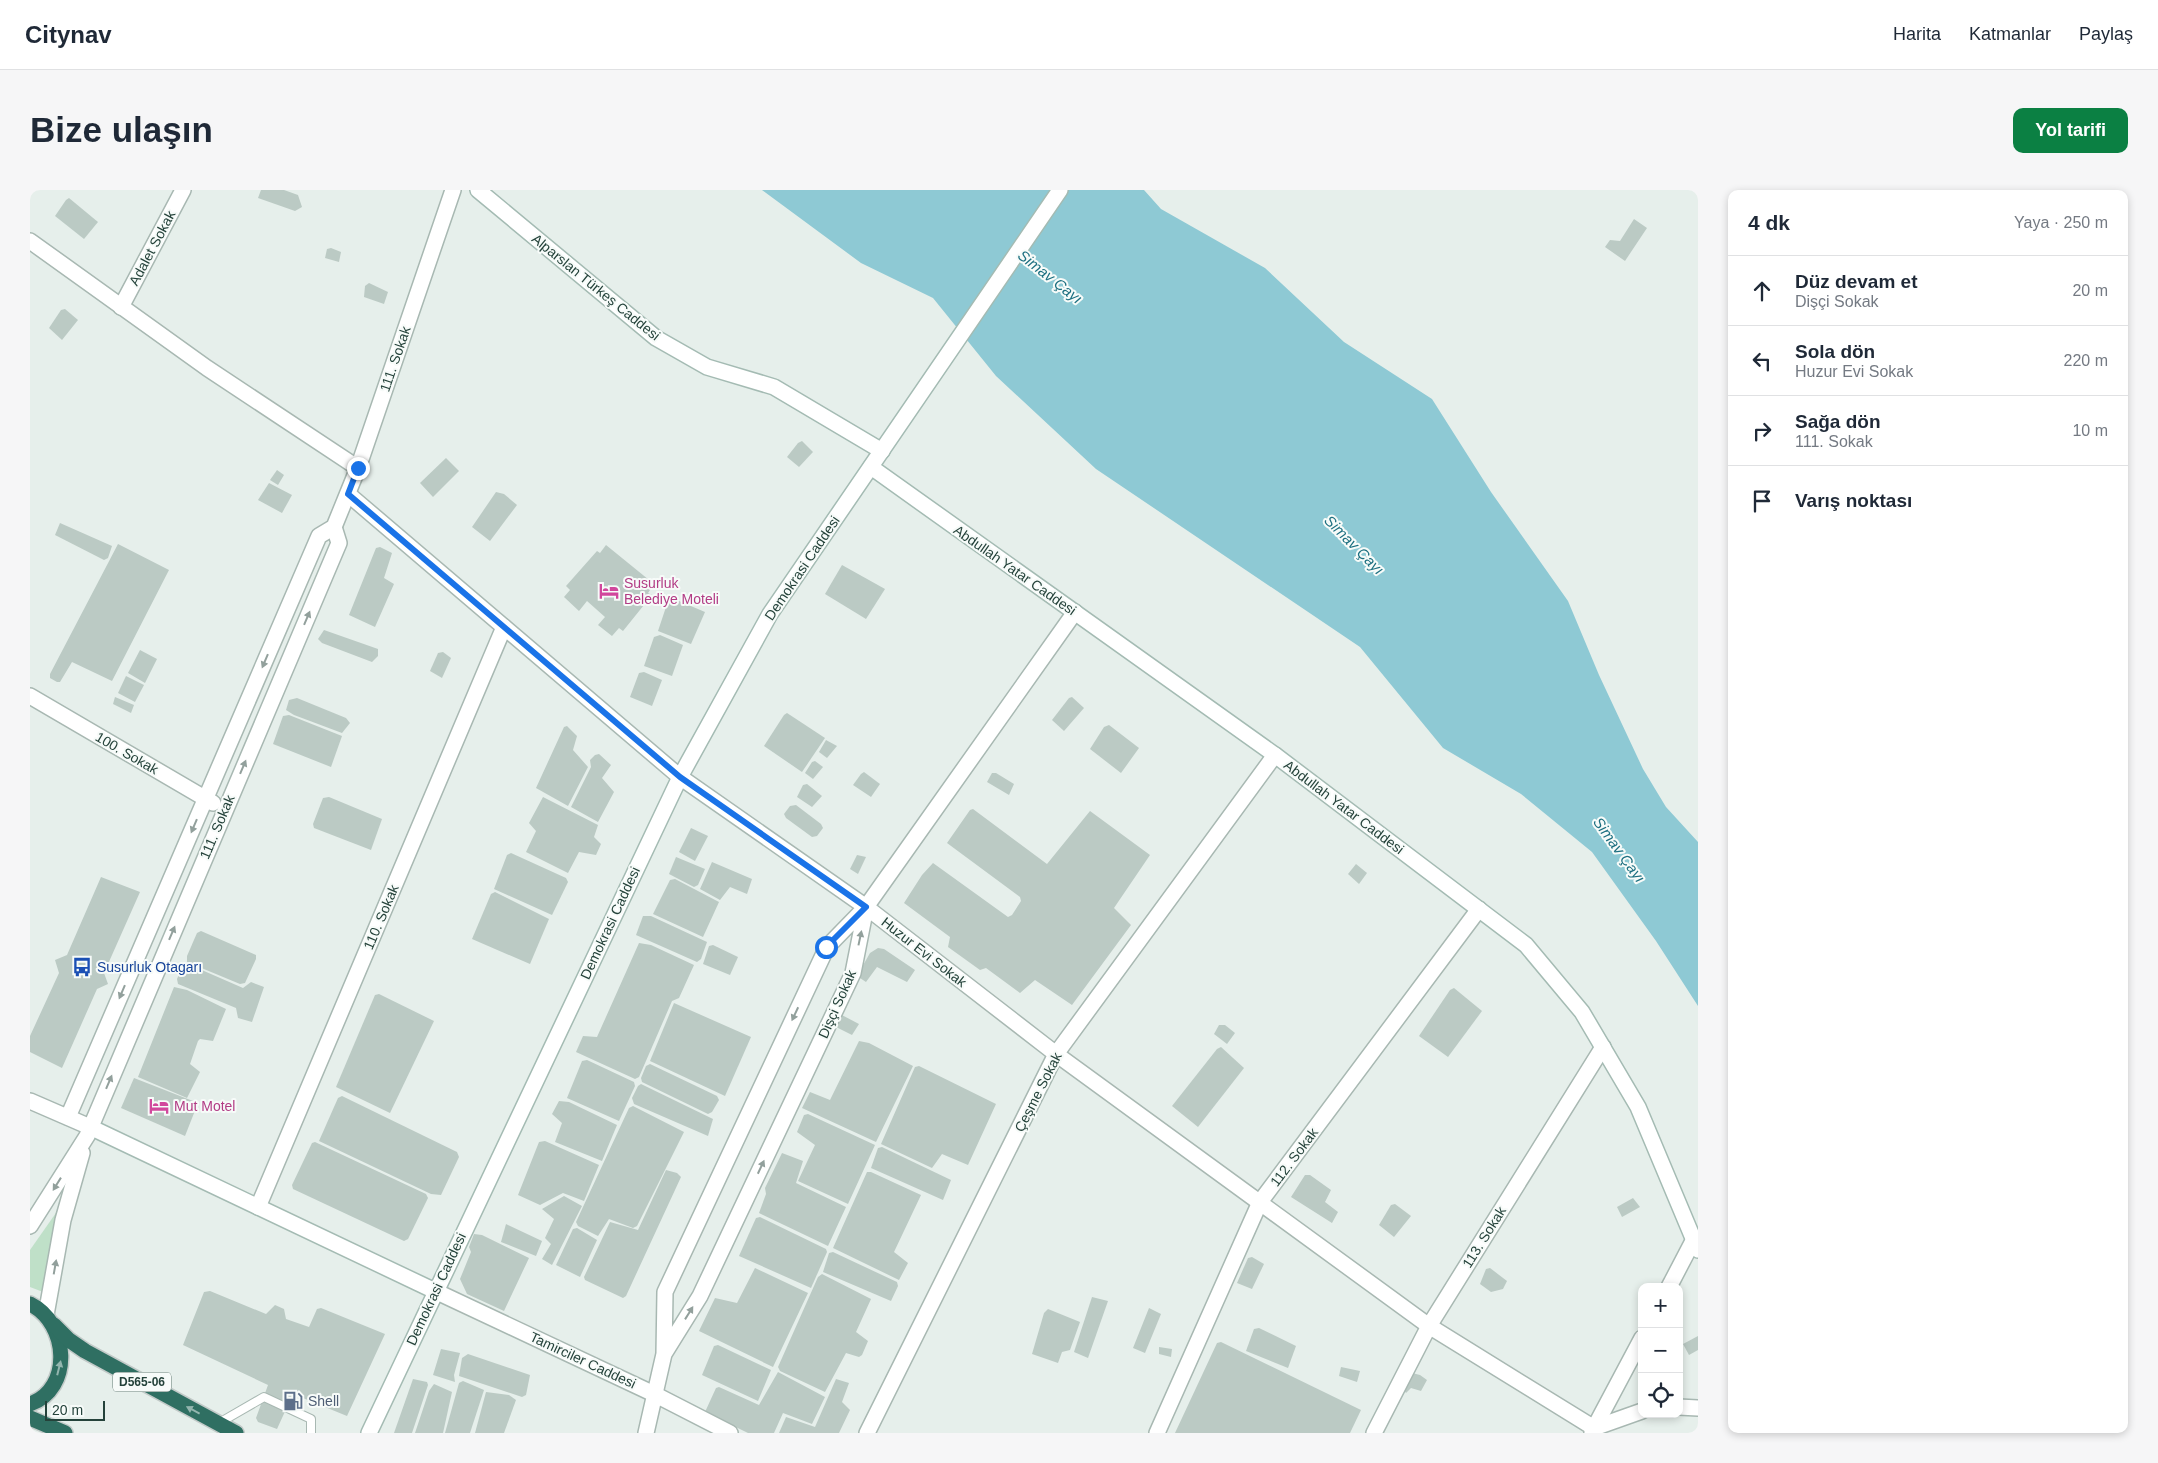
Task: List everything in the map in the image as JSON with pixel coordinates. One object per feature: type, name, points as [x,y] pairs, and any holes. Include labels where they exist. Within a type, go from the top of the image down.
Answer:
[{"type":"highway","name":"D565-06","points":[[30,1304],[50,1320],[69,1340],[85,1351],[236,1433]]},
{"type":"highway","points":[[30,1404],[49,1390],[58,1373],[62,1355],[59,1337],[50,1320]]},
{"type":"highway","points":[[30,1418],[65,1433]]},
{"type":"street","name":"Adalet Sokak","points":[[121,306],[183,190]]},
{"type":"street","name":"111. Sokak","points":[[68,1118],[319,536],[334,527],[348,494],[453,190]]},
{"type":"street","name":"Alparslan Türkeş Caddesi","points":[[478,190],[656,338],[707,367],[774,387],[882,452]]},
{"type":"street","name":"Demokrasi Caddesi","points":[[369,1433],[680,777],[770,614],[1060,190]]},
{"type":"street","points":[[30,241],[206,368],[358,468]]},
{"type":"street","name":"Abdullah Yatar Caddesi","points":[[871,468],[1275,755],[1526,945],[1582,1012],[1638,1107],[1696,1245]]},
{"type":"street","name":"Huzur Evi Sokak","points":[[348,494],[680,777],[866,907],[1056,1054],[1429,1326],[1593,1430]]},
{"type":"street","name":"111. Sokak","points":[[88,1132],[339,543],[334,527]]},
{"type":"street","points":[[646,1433],[664,1354],[665,1292],[826,947],[866,907],[1075,612]]},
{"type":"street","name":"110. Sokak","points":[[258,1207],[504,626]]},
{"type":"street","name":"100. Sokak","points":[[30,696],[225,810]]},
{"type":"street","name":"Çeşme Sokak","points":[[867,1433],[1056,1054],[1275,755]]},
{"type":"street","name":"Dişçi Sokak","points":[[664,1354],[700,1296],[853,973],[866,907]]},
{"type":"street","name":"112. Sokak","points":[[1157,1433],[1260,1202],[1479,909]]},
{"type":"street","name":"113. Sokak","points":[[1374,1433],[1429,1326],[1603,1047]]},
{"type":"street","name":"Tamirciler Caddesi","points":[[30,1101],[68,1118],[88,1132],[258,1207],[654,1394],[730,1433]]},
{"type":"street","points":[[30,1226],[88,1132]]},
{"type":"street","points":[[50,1320],[63,1220],[88,1132]]},
{"type":"street","points":[[1672,1283],[1696,1245]]},
{"type":"street","points":[[1593,1430],[1638,1346]]},
{"type":"street","points":[[1683,1407],[1698,1408]]},
{"type":"street","points":[[1593,1430],[1638,1413]]},
{"type":"lane","points":[[218,1424],[264,1397],[311,1419],[311,1433]]},
{"type":"green space","points":[[58,1210],[43,1292],[30,1287],[30,1250]]},
{"type":"water","name":"Simav Çayı","points":[[762,190],[1144,190],[1161,209],[1265,268],[1344,342],[1432,399],[1491,492],[1568,601],[1599,675],[1643,769],[1666,807],[1698,842],[1698,1006],[1656,941],[1592,852],[1521,794],[1443,748],[1360,647],[1096,469],[996,376],[933,298],[861,263]]},
{"type":"building","points":[[261,190],[284,190],[298,195],[302,207],[295,211],[258,198]]},
{"type":"building","points":[[69,198],[98,222],[84,239],[55,216]]},
{"type":"building","points":[[1634,219],[1647,228],[1625,261],[1605,247],[1610,240],[1620,241]]},
{"type":"building","points":[[331,248],[341,252],[339,262],[325,258],[327,249]]},
{"type":"building","points":[[369,283],[388,292],[384,304],[364,297],[365,286]]},
{"type":"building","points":[[65,309],[78,320],[62,340],[49,328],[61,310]]},
{"type":"building","points":[[802,441],[813,452],[799,467],[787,457],[798,443]]},
{"type":"building","points":[[446,458],[459,471],[433,497],[420,483]]},
{"type":"building","points":[[277,470],[284,475],[278,485],[270,480]]},
{"type":"building","points":[[269,483],[292,495],[282,513],[258,500]]},
{"type":"building","points":[[496,492],[504,494],[517,505],[490,541],[472,527]]},
{"type":"building","points":[[60,523],[112,546],[108,558],[104,560],[55,535]]},
{"type":"building","points":[[118,544],[169,570],[112,681],[72,662],[60,682],[57,682],[50,678],[50,674]]},
{"type":"building","name":"Susurluk Belediye Moteli","points":[[606,545],[654,584],[648,593],[652,595],[623,631],[619,628],[612,636],[598,625],[605,617],[587,601],[579,611],[564,597],[570,590],[566,586],[597,551],[600,553]]},
{"type":"building","points":[[380,547],[392,553],[384,578],[394,584],[375,627],[349,615],[376,548]]},
{"type":"building","points":[[842,565],[885,589],[866,619],[825,594]]},
{"type":"building","points":[[672,598],[705,612],[691,644],[658,631],[668,601]]},
{"type":"building","points":[[324,630],[378,649],[378,656],[372,662],[322,643],[318,639]]},
{"type":"building","points":[[660,635],[683,645],[672,676],[644,666],[654,637]]},
{"type":"building","points":[[140,650],[157,659],[145,683],[128,673]]},
{"type":"building","points":[[443,652],[451,658],[442,678],[430,671],[438,653]]},
{"type":"building","points":[[644,672],[662,680],[652,706],[630,697],[639,673]]},
{"type":"building","points":[[126,676],[144,685],[135,702],[118,693]]},
{"type":"building","points":[[115,697],[134,705],[131,713],[113,704]]},
{"type":"building","points":[[1072,697],[1084,708],[1064,731],[1052,720],[1069,698]]},
{"type":"building","points":[[297,698],[346,718],[350,723],[342,733],[294,715],[286,710],[289,700]]},
{"type":"building","points":[[787,713],[825,738],[802,772],[764,746]]},
{"type":"building","points":[[289,715],[342,736],[331,767],[273,744],[283,716]]},
{"type":"building","points":[[1109,725],[1139,748],[1121,773],[1090,749],[1104,727]]},
{"type":"building","points":[[567,726],[577,736],[573,750],[588,767],[568,806],[536,788],[564,727]]},
{"type":"building","points":[[826,740],[837,746],[827,758],[819,752]]},
{"type":"building","points":[[599,754],[611,765],[602,778],[614,792],[598,822],[571,807],[591,767],[590,760]]},
{"type":"building","points":[[815,761],[823,767],[813,779],[805,773],[812,762]]},
{"type":"building","points":[[864,772],[880,784],[871,797],[853,785]]},
{"type":"building","points":[[992,773],[996,773],[1014,784],[1009,795],[987,782]]},
{"type":"building","points":[[807,784],[822,796],[812,807],[797,797],[803,785]]},
{"type":"building","points":[[329,797],[382,819],[371,850],[314,828],[313,824],[323,798]]},
{"type":"building","points":[[543,797],[598,825],[594,837],[601,844],[596,855],[579,852],[568,873],[526,852],[536,831],[529,823]]},
{"type":"building","points":[[796,805],[821,824],[823,828],[817,836],[812,837],[786,818],[784,814],[790,806]]},
{"type":"building","points":[[973,809],[1047,864],[1090,811],[1150,855],[1114,908],[1131,925],[1072,1005],[1035,980],[1020,993],[986,968],[980,970],[948,947],[950,937],[904,903],[922,875],[933,863],[1008,917],[1012,915],[1021,901],[1020,897],[947,843],[970,810]]},
{"type":"building","points":[[691,828],[708,836],[695,861],[679,852]]},
{"type":"building","points":[[511,853],[566,878],[568,882],[552,915],[494,889],[507,855]]},
{"type":"building","points":[[857,855],[866,857],[858,874],[850,869]]},
{"type":"building","points":[[676,857],[705,869],[698,885],[694,887],[669,874]]},
{"type":"building","points":[[712,862],[752,879],[747,894],[730,887],[720,900],[700,889]]},
{"type":"building","points":[[1356,864],[1367,873],[1359,884],[1348,874]]},
{"type":"building","name":"Susurluk Otagarı","points":[[101,877],[140,892],[104,973],[108,984],[97,989],[62,1068],[30,1052],[30,1036],[59,973],[55,960],[67,955]]},
{"type":"building","points":[[675,879],[719,902],[703,937],[653,914],[670,880]]},
{"type":"building","points":[[495,892],[549,919],[530,964],[472,939],[491,894]]},
{"type":"building","points":[[643,916],[651,916],[707,942],[701,959],[697,962],[636,935]]},
{"type":"building","points":[[201,931],[256,955],[245,983],[240,984],[187,962],[187,956],[197,933]]},
{"type":"building","points":[[639,943],[651,945],[694,965],[679,998],[672,1001],[639,1077],[635,1079],[576,1052],[583,1036],[597,1037]]},
{"type":"building","points":[[713,945],[738,957],[730,975],[703,964],[709,946]]},
{"type":"building","points":[[878,948],[884,949],[915,970],[907,982],[877,967],[866,982],[857,976],[870,953]]},
{"type":"building","points":[[188,964],[243,988],[251,982],[264,987],[252,1022],[238,1018],[236,1008],[178,984],[177,979],[183,965]]},
{"type":"building","points":[[174,987],[187,990],[226,1009],[213,1041],[200,1039],[198,1041],[190,1064],[200,1072],[187,1098],[138,1077]]},
{"type":"building","points":[[1454,988],[1482,1011],[1448,1057],[1419,1036],[1450,990]]},
{"type":"building","points":[[379,994],[434,1021],[390,1113],[336,1087],[375,995]]},
{"type":"building","points":[[674,1003],[751,1037],[725,1096],[650,1061]]},
{"type":"building","points":[[838,1013],[859,1024],[852,1035],[832,1025]]},
{"type":"building","points":[[1219,1025],[1225,1025],[1235,1033],[1227,1044],[1214,1034]]},
{"type":"building","points":[[859,1041],[869,1043],[913,1066],[876,1142],[802,1108],[810,1092],[830,1100]]},
{"type":"building","points":[[1221,1047],[1244,1068],[1198,1127],[1172,1106],[1217,1049]]},
{"type":"building","points":[[587,1060],[634,1082],[635,1086],[619,1121],[567,1098],[582,1061]]},
{"type":"building","points":[[650,1064],[717,1096],[719,1100],[712,1112],[708,1114],[642,1082],[641,1078],[646,1066]]},
{"type":"building","points":[[919,1066],[996,1104],[968,1165],[942,1154],[932,1168],[881,1144],[915,1067]]},
{"type":"building","name":"Mut Motel","points":[[134,1078],[198,1103],[185,1136],[121,1108]]},
{"type":"building","points":[[641,1084],[713,1119],[708,1136],[634,1104],[632,1098]]},
{"type":"building","points":[[342,1096],[457,1152],[459,1157],[441,1195],[431,1194],[319,1141],[338,1098]]},
{"type":"building","points":[[559,1101],[569,1102],[617,1125],[602,1161],[555,1142],[562,1123],[552,1114]]},
{"type":"building","points":[[633,1106],[684,1132],[637,1226],[633,1228],[609,1219],[598,1236],[578,1226],[576,1222],[629,1108]]},
{"type":"building","points":[[808,1114],[875,1145],[848,1204],[798,1181],[815,1145],[797,1132],[804,1115]]},
{"type":"building","points":[[545,1141],[599,1165],[584,1201],[563,1193],[540,1205],[518,1195],[539,1142]]},
{"type":"building","points":[[315,1142],[426,1194],[428,1198],[408,1239],[404,1241],[293,1189],[292,1185],[312,1143]]},
{"type":"building","points":[[882,1147],[951,1180],[943,1200],[871,1168],[878,1148]]},
{"type":"building","points":[[782,1153],[803,1161],[796,1183],[846,1207],[828,1246],[759,1213],[766,1194],[765,1188]]},
{"type":"building","points":[[666,1170],[677,1173],[681,1177],[626,1296],[623,1298],[585,1280],[584,1277],[610,1222],[638,1230]]},
{"type":"building","points":[[867,1172],[871,1172],[921,1195],[894,1252],[908,1263],[899,1280],[833,1248]]},
{"type":"building","points":[[1305,1175],[1310,1175],[1331,1190],[1325,1202],[1338,1212],[1332,1223],[1291,1197]]},
{"type":"building","points":[[564,1196],[582,1206],[552,1265],[542,1259],[551,1244],[545,1238],[554,1219],[542,1209]]},
{"type":"building","points":[[1633,1198],[1640,1207],[1622,1217],[1617,1207]]},
{"type":"building","points":[[1395,1204],[1411,1216],[1394,1237],[1379,1225],[1391,1205]]},
{"type":"building","points":[[760,1217],[826,1249],[827,1252],[811,1288],[739,1256],[756,1218]]},
{"type":"building","points":[[506,1224],[542,1241],[536,1256],[501,1242]]},
{"type":"building","points":[[577,1228],[597,1240],[580,1277],[556,1265],[573,1229]]},
{"type":"building","points":[[474,1234],[482,1235],[529,1258],[504,1311],[467,1294],[460,1279],[471,1252],[469,1247]]},
{"type":"building","points":[[833,1252],[897,1282],[898,1286],[891,1301],[823,1272],[829,1253]]},
{"type":"building","points":[[1252,1257],[1264,1264],[1252,1289],[1237,1283],[1248,1258]]},
{"type":"building","points":[[755,1268],[808,1293],[773,1367],[699,1331],[715,1298],[737,1303]]},
{"type":"building","points":[[1490,1268],[1507,1281],[1503,1289],[1491,1292],[1480,1284],[1486,1269]]},
{"type":"building","points":[[822,1274],[871,1299],[856,1332],[868,1341],[862,1355],[859,1357],[846,1353],[825,1392],[780,1371],[778,1367],[818,1277]]},
{"type":"building","points":[[210,1291],[266,1314],[275,1305],[284,1309],[286,1319],[309,1327],[317,1309],[321,1308],[385,1334],[347,1416],[293,1394],[277,1429],[258,1422],[256,1418],[268,1385],[183,1345],[204,1292]]},
{"type":"building","points":[[1092,1297],[1108,1301],[1088,1358],[1074,1352]]},
{"type":"building","points":[[1149,1308],[1161,1314],[1145,1353],[1133,1348]]},
{"type":"building","points":[[1048,1309],[1080,1322],[1070,1350],[1062,1352],[1058,1363],[1032,1354],[1044,1313]]},
{"type":"building","points":[[1259,1328],[1296,1346],[1288,1368],[1246,1351],[1254,1329]]},
{"type":"building","points":[[1698,1336],[1698,1350],[1689,1355],[1683,1344]]},
{"type":"building","points":[[1221,1342],[1361,1410],[1350,1433],[1175,1433],[1217,1343]]},
{"type":"building","points":[[718,1345],[771,1370],[758,1401],[702,1375],[714,1346]]},
{"type":"building","points":[[1159,1347],[1172,1349],[1171,1357],[1159,1354]]},
{"type":"building","points":[[441,1349],[460,1353],[454,1375],[455,1382],[433,1375]]},
{"type":"building","points":[[468,1354],[530,1375],[526,1395],[522,1397],[459,1376],[462,1358]]},
{"type":"building","points":[[1341,1367],[1360,1371],[1357,1382],[1339,1376]]},
{"type":"building","points":[[778,1372],[825,1397],[812,1424],[783,1413],[774,1433],[748,1433],[705,1412],[716,1388],[719,1387],[759,1405]]},
{"type":"building","points":[[1412,1373],[1420,1375],[1427,1380],[1421,1391],[1411,1388],[1406,1393],[1404,1390]]},
{"type":"building","points":[[413,1379],[427,1382],[428,1385],[412,1433],[394,1433]]},
{"type":"building","points":[[836,1379],[849,1383],[842,1402],[850,1410],[839,1433],[779,1433],[786,1417],[815,1427]]},
{"type":"building","points":[[463,1381],[484,1390],[470,1433],[445,1433],[459,1383]]},
{"type":"building","points":[[434,1384],[452,1392],[443,1433],[415,1433],[429,1391]]},
{"type":"building","points":[[486,1392],[509,1395],[516,1400],[504,1433],[475,1433]]},
{"type":"place","name":"Susurluk Belediye Moteli","points":[[609,591]]},
{"type":"place","name":"Susurluk Otagarı","points":[[82,967]]},
{"type":"place","name":"Mut Motel","points":[[159,1106]]},
{"type":"place","name":"Shell","points":[[293,1401]]},
{"type":"route","points":[[358,468],[348,494],[680,777],[866,907],[826,947]]}]
